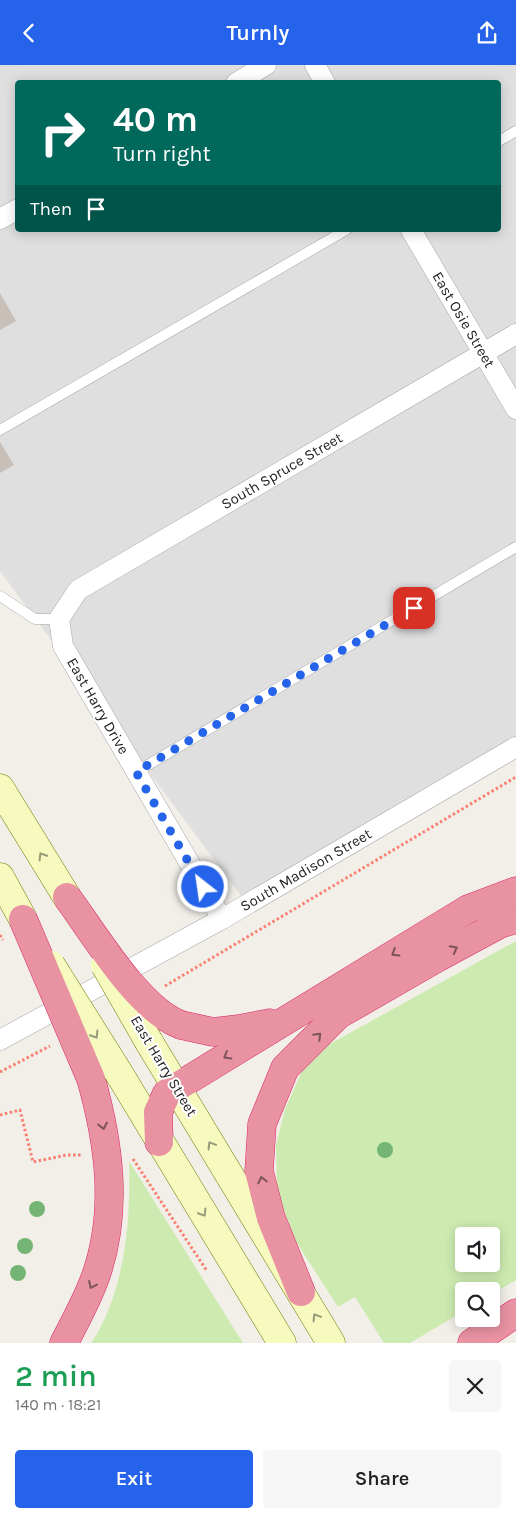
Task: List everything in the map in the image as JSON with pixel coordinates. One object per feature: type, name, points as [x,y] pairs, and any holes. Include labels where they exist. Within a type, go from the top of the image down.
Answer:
[{"type":"highway","points":[[159,1142],[158,1112],[167,1093],[468,909],[516,891]]},
{"type":"highway","points":[[67,897],[140,997],[167,1020],[213,1032],[239,1029],[291,1018]]},
{"type":"highway","points":[[23,919],[91,1079],[104,1123],[110,1169],[108,1214],[104,1243],[95,1277],[64,1343]]},
{"type":"highway","points":[[301,1291],[270,1218],[260,1171],[262,1124],[285,1068],[338,1015],[500,924],[516,919]]},
{"type":"highway","points":[[472,1343],[516,1313]]},
{"type":"highway","points":[[472,1343],[516,1318]]},
{"type":"main road","name":"East Harry Street","points":[[0,788],[67,897],[149,1042],[331,1343]]},
{"type":"main road","points":[[0,877],[23,919],[282,1343]]},
{"type":"street","points":[[241,80],[266,65]]},
{"type":"street","points":[[315,65],[323,80]]},
{"type":"street","points":[[0,219],[15,211]]},
{"type":"street","name":"East Osie Street","points":[[412,232],[516,409]]},
{"type":"street","name":"South Spruce Street","points":[[59,619],[78,590],[516,334]]},
{"type":"street","name":"East Harry Drive","points":[[59,619],[63,646],[222,919]]},
{"type":"street","name":"South Madison Street","points":[[0,1040],[222,919],[516,747]]},
{"type":"lane","points":[[501,140],[516,131]]},
{"type":"lane","points":[[0,430],[343,232]]},
{"type":"lane","points":[[136,772],[516,547]]},
{"type":"lane","points":[[0,597],[35,619],[59,619]]},
{"type":"path","points":[[161,988],[516,777]]},
{"type":"path","points":[[0,935],[3,940]]},
{"type":"path","points":[[0,1072],[52,1045]]},
{"type":"path","points":[[0,1115],[20,1110],[33,1162],[67,1155]]},
{"type":"path","points":[[108,1155],[131,1157],[208,1273]]},
{"type":"shaded area","points":[[0,65],[516,65],[516,748],[247,904],[0,571]]},
{"type":"green space","points":[[516,941],[516,1280],[500,1290],[500,1282],[455,1282],[455,1316],[410,1343],[384,1343],[355,1297],[338,1307],[295,1240],[277,1191],[276,1145],[285,1109],[302,1071],[326,1046]]},
{"type":"green space","points":[[129,1161],[243,1343],[91,1343],[112,1302],[124,1255],[129,1207]]},
{"type":"building","points":[[0,293],[16,321],[0,330]]},
{"type":"building","points":[[0,442],[14,465],[0,473]]},
{"type":"route","points":[[203,887],[136,772],[414,608]]}]
